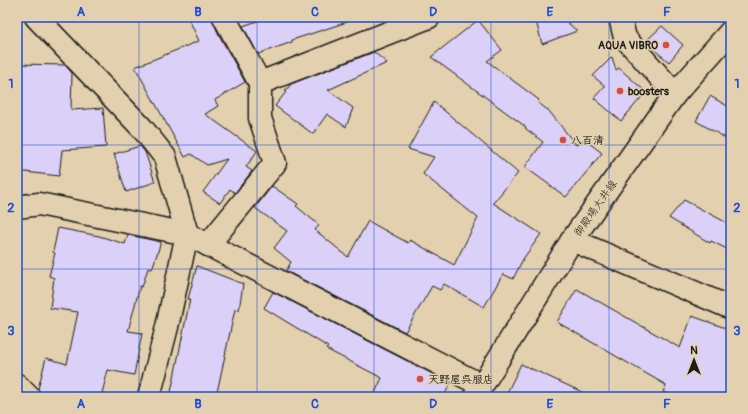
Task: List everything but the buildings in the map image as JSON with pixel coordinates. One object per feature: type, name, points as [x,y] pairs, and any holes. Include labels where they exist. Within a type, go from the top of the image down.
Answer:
[{"type":"street","points":[[36,17],[142,128],[165,157],[187,234],[167,328],[149,397]]},
{"type":"street","points":[[208,245],[275,163],[260,118],[260,83],[224,17]]},
{"type":"street","points":[[260,83],[429,17]]},
{"type":"street","points":[[620,17],[625,38],[675,94]]},
{"type":"street","name":"御殿場大井線","points":[[478,391],[512,339],[572,240],[675,94],[731,31]]},
{"type":"street","points":[[17,207],[39,204],[187,234],[478,391]]},
{"type":"street","points":[[572,240],[731,308]]},
{"type":"street","points":[[17,385],[29,397]]},
{"type":"place","name":"AQUA VIBRO","points":[[666,45]]},
{"type":"place","name":"boosters","points":[[620,91]]},
{"type":"place","name":"八百清","points":[[563,140]]},
{"type":"place","name":"天野屋呉服店","points":[[420,379]]}]
